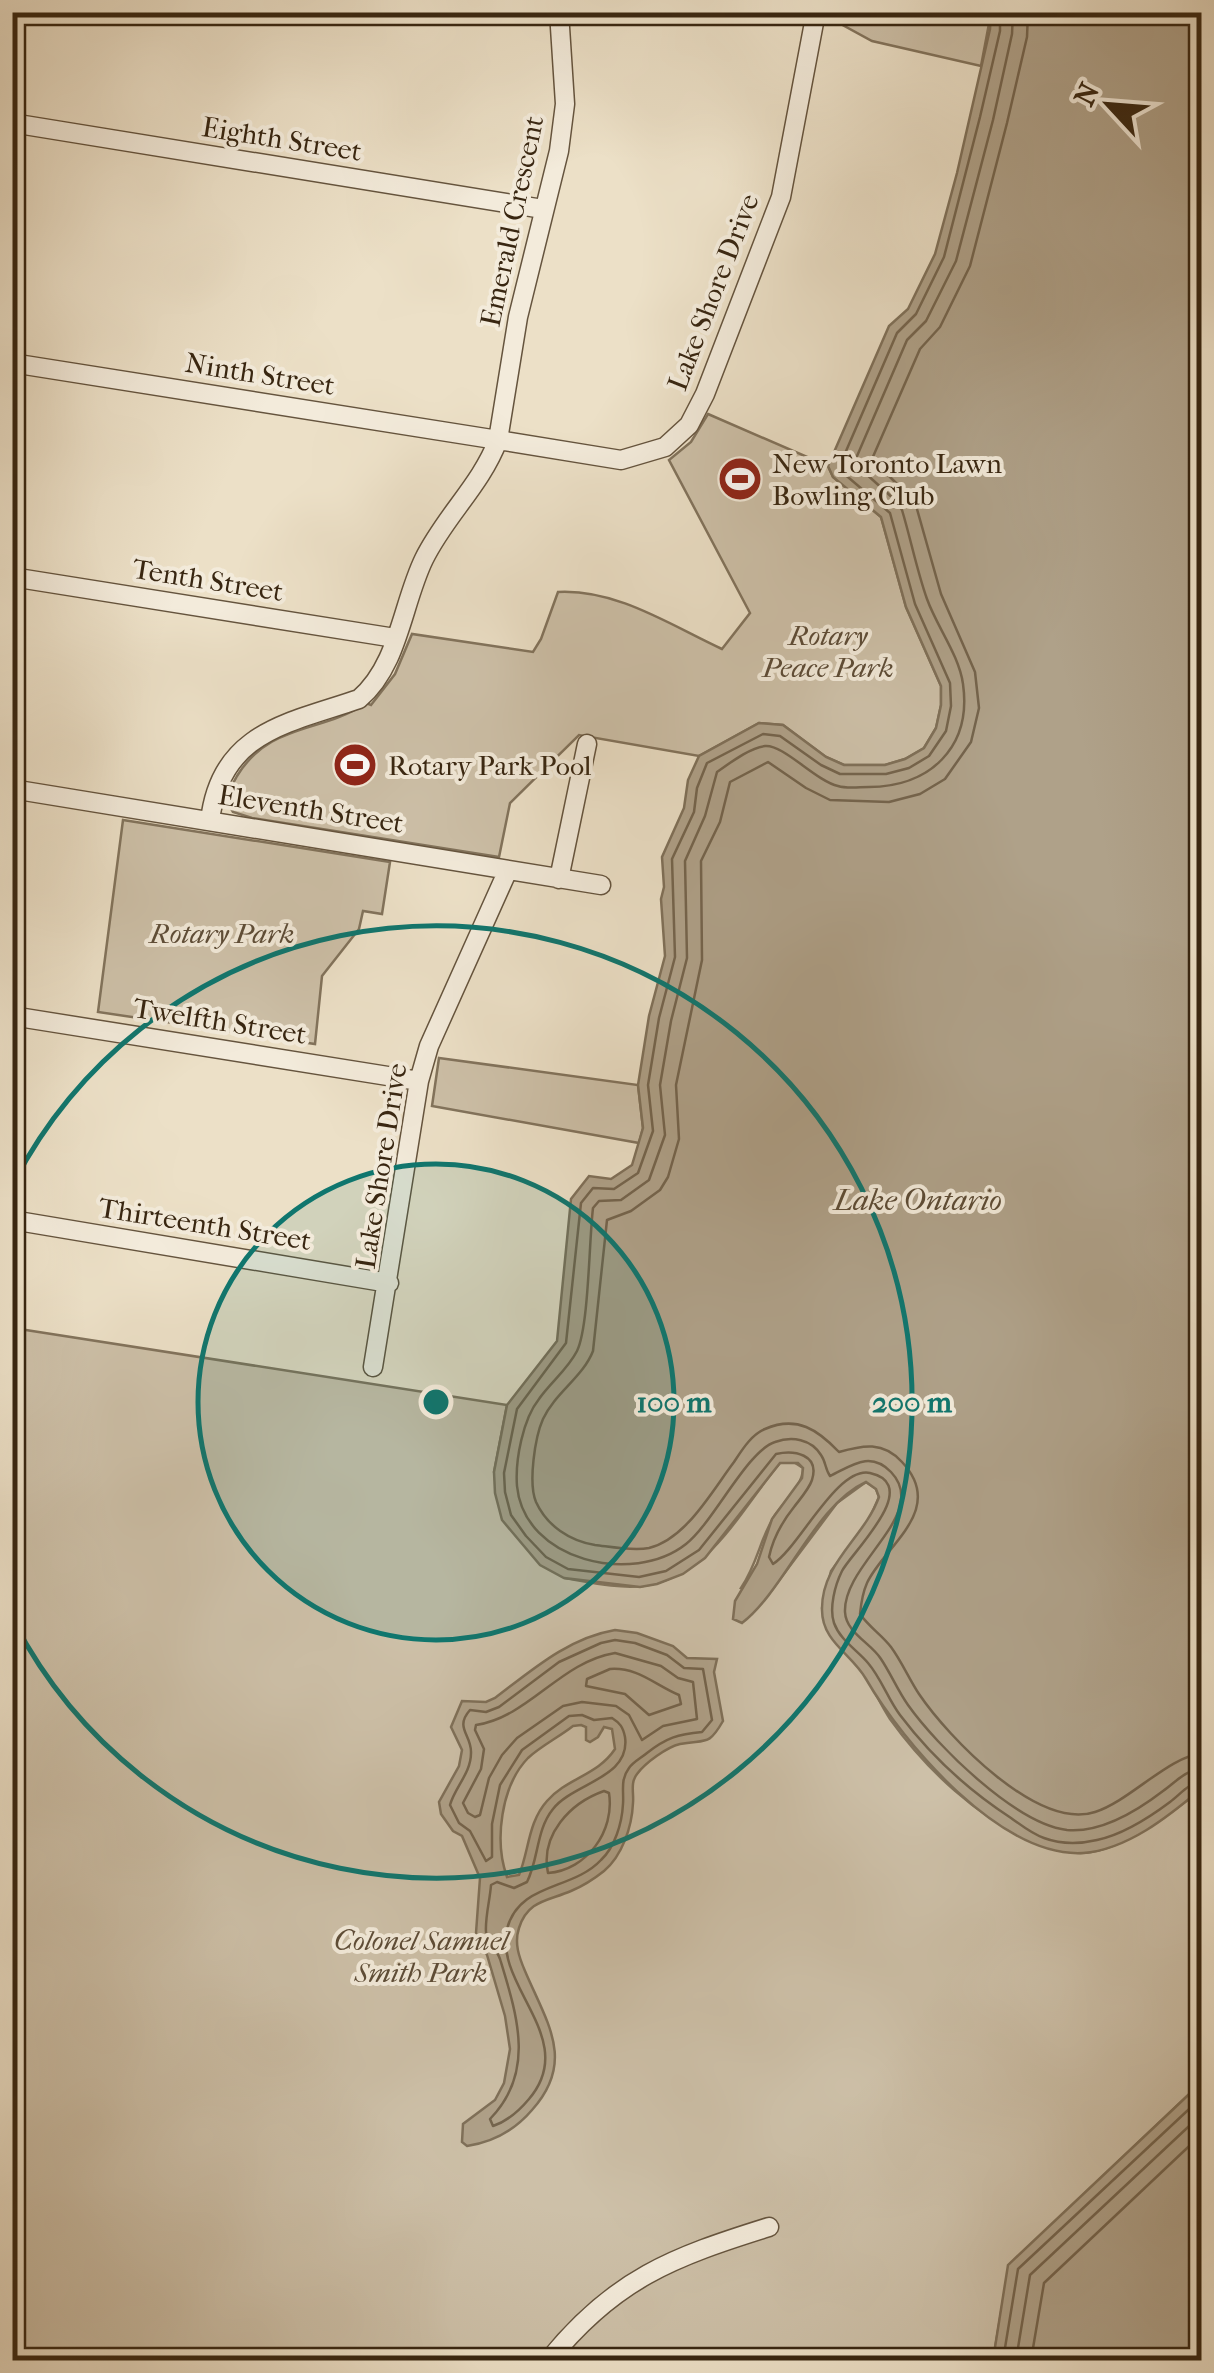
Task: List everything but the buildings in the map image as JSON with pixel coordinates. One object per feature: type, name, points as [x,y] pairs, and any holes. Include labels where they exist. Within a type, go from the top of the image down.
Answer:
[{"type":"street","name":"Emerald Crescent","points":[[498,440],[518,317],[559,151],[564,104],[558,12]]},
{"type":"street","name":"Lake Shore Drive","points":[[498,440],[621,460],[665,448],[689,425],[705,394],[781,197],[810,13]]},
{"type":"street","name":"Eighth Street","points":[[12,123],[543,209]]},
{"type":"street","name":"Ninth Street","points":[[12,362],[498,440]]},
{"type":"street","points":[[210,821],[218,788],[247,746],[284,722],[359,699],[375,681],[396,638],[425,557],[480,480],[498,440]]},
{"type":"street","name":"Tenth Street","points":[[12,576],[396,638]]},
{"type":"street","points":[[559,879],[587,744]]},
{"type":"street","name":"Eleventh Street","points":[[12,789],[601,885]]},
{"type":"street","name":"Lake Shore Drive","points":[[374,1367],[419,1082],[430,1046],[508,870]]},
{"type":"street","name":"Twelfth Street","points":[[12,1016],[419,1082]]},
{"type":"street","name":"Thirteenth Street","points":[[12,1220],[389,1282]]},
{"type":"street","points":[[549,2360],[601,2307],[640,2276],[704,2248],[769,2227]]},
{"type":"green space","points":[[828,13],[991,13],[981,66],[872,41],[828,17]]},
{"type":"green space","name":"Rotary Peace Park","points":[[708,414],[828,466],[833,477],[881,517],[906,607],[941,686],[936,728],[924,748],[885,765],[844,765],[826,757],[783,725],[759,723],[699,756],[579,735],[510,803],[499,857],[233,812],[228,798],[230,790],[250,759],[280,737],[332,720],[366,703],[371,705],[395,674],[412,634],[533,652],[558,592],[580,593],[643,610],[722,649],[750,613],[669,460],[691,442]]},
{"type":"green space","name":"Rotary Park","points":[[123,820],[390,862],[382,914],[363,911],[359,929],[322,976],[315,1044],[98,1012]]},
{"type":"green space","points":[[439,1058],[638,1085],[643,1128],[639,1143],[432,1106]]},
{"type":"green space","name":"Colonel Samuel Smith Park","points":[[13,1328],[507,1405],[494,1472],[565,1578],[633,1587],[666,1580],[687,1570],[722,1539],[780,1463],[792,1461],[803,1468],[800,1481],[770,1524],[741,1588],[768,1595],[837,1503],[866,1482],[879,1497],[868,1522],[831,1571],[822,1608],[890,1719],[955,1791],[1015,1832],[1058,1849],[1081,1853],[1128,1839],[1201,1789],[1201,2083],[1009,2265],[993,2360],[13,2360]]},
{"type":"water","name":"Lake Ontario","points":[[991,13],[1201,13],[1201,1789],[1131,1839],[1083,1853],[1052,1850],[1020,1837],[958,1792],[904,1734],[860,1670],[827,1631],[822,1610],[828,1578],[879,1497],[866,1482],[831,1509],[758,1608],[742,1623],[733,1619],[735,1601],[757,1564],[772,1519],[802,1478],[803,1468],[798,1463],[780,1463],[705,1558],[683,1574],[640,1587],[564,1578],[540,1565],[502,1520],[495,1493],[494,1472],[507,1405],[557,1341],[571,1199],[589,1176],[611,1179],[632,1165],[643,1128],[638,1085],[649,1016],[665,956],[662,857],[684,808],[688,780],[699,756],[759,723],[783,725],[826,757],[844,765],[885,765],[924,748],[936,728],[941,686],[906,607],[881,517],[833,477],[828,466],[889,326],[908,309],[935,254],[957,173]]},
{"type":"water","points":[[615,1630],[637,1633],[673,1646],[687,1658],[717,1659],[714,1672],[723,1721],[710,1738],[675,1746],[641,1770],[634,1781],[628,1831],[610,1865],[584,1885],[533,1907],[523,1919],[518,1950],[553,2042],[553,2075],[545,2092],[518,2124],[486,2142],[467,2146],[462,2142],[463,2124],[495,2100],[504,2083],[510,2049],[505,2016],[487,1955],[476,1933],[480,1878],[462,1836],[453,1831],[441,1814],[439,1802],[459,1766],[462,1750],[451,1727],[462,1701],[486,1702],[495,1698],[551,1656]],"holes":[[[573,1726],[586,1727],[586,1740],[590,1742],[604,1727],[612,1729],[615,1749],[600,1765],[547,1801],[532,1827],[519,1875],[507,1877],[501,1831],[512,1783],[528,1758],[539,1749]]]},
{"type":"water","points":[[1201,2083],[1201,2360],[993,2360],[1008,2265]]},
{"type":"place","name":"New Toronto Lawn Bowling Club","points":[[740,479]]},
{"type":"place","name":"Rotary Park Pool","points":[[355,765]]}]
